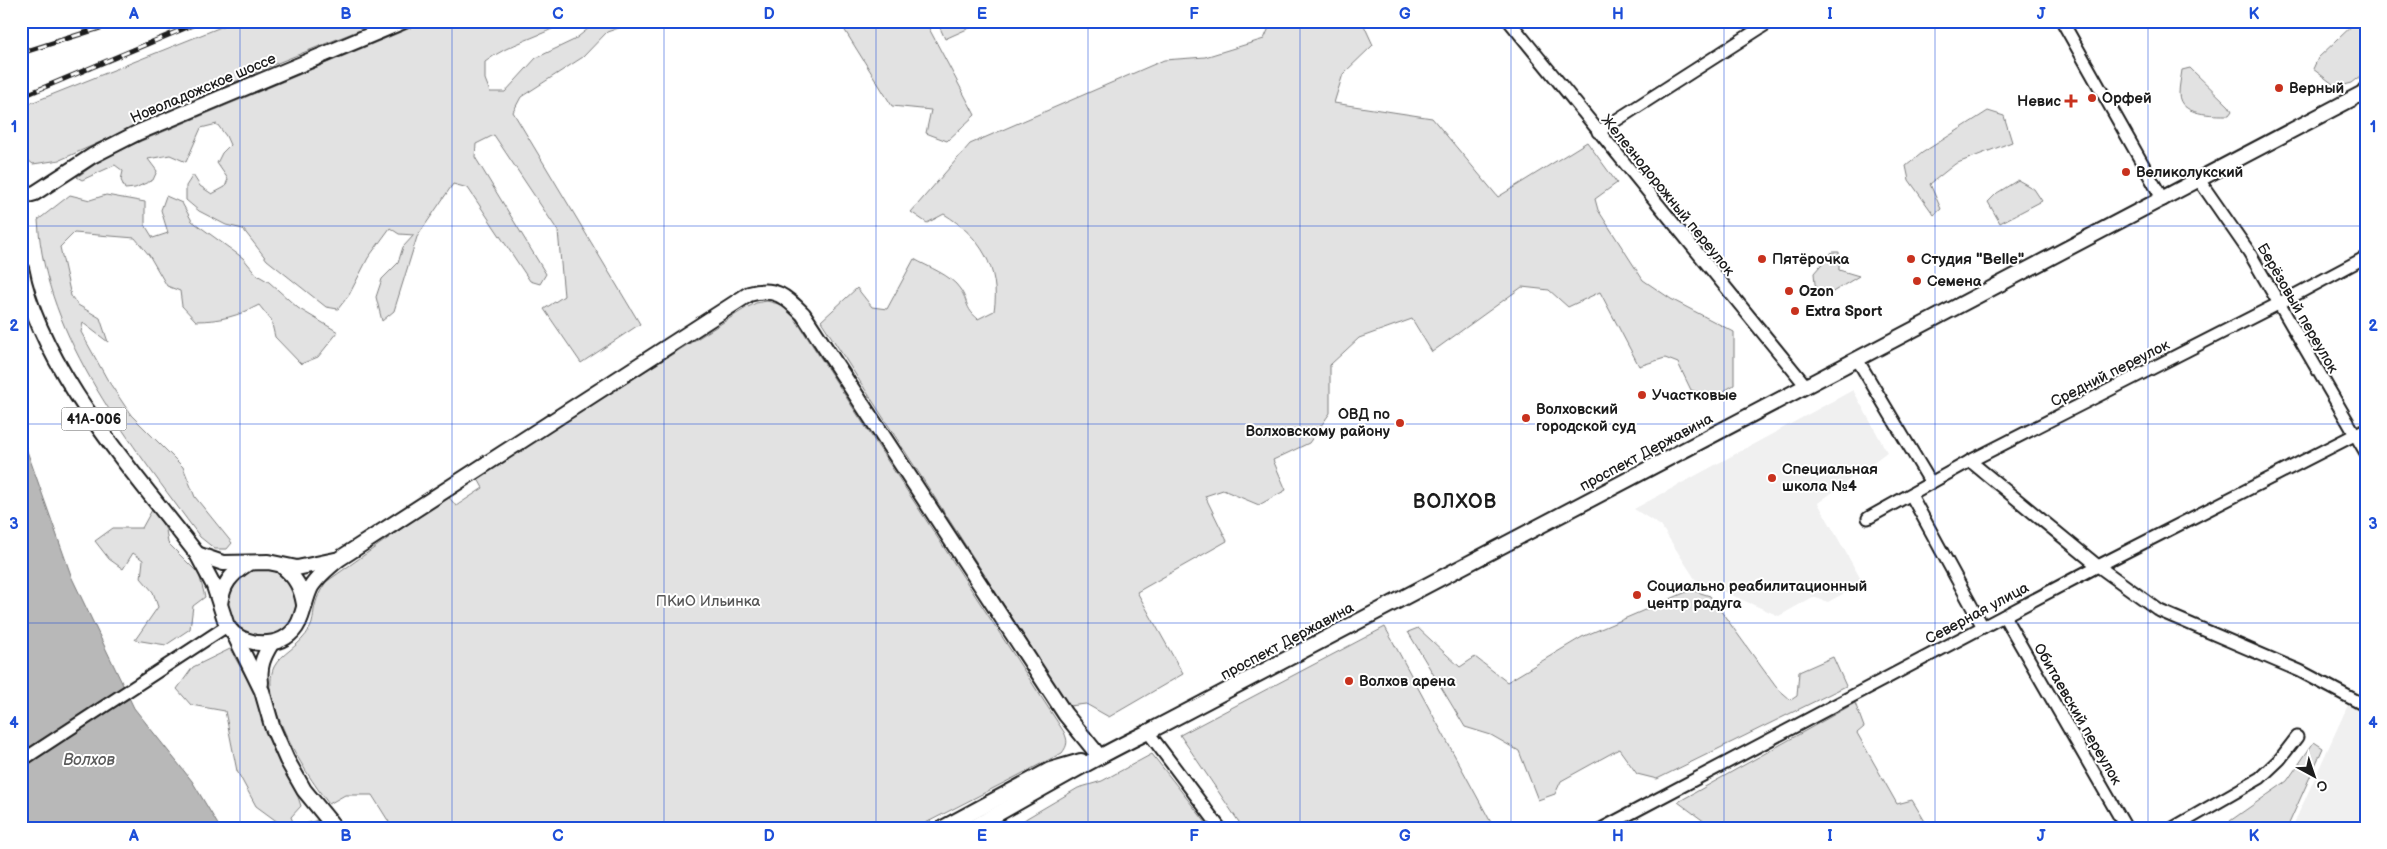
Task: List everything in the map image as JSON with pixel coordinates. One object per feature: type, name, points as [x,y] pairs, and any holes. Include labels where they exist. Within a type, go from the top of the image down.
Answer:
[{"type":"main road","name":"Новоладожское шоссе","points":[[21,197],[34,193],[92,156],[137,133],[404,21]]},
{"type":"main road","name":"проспект Державина","points":[[972,828],[1047,788],[1098,756],[1148,732],[2365,93]]},
{"type":"main road","name":"41А-006","points":[[21,268],[25,288],[36,317],[50,346],[87,410],[197,554],[214,586],[230,630],[262,690],[272,726],[287,760],[304,790],[335,828]]},
{"type":"main road","points":[[230,630],[245,641],[258,645],[271,644],[284,638],[294,629],[301,617],[304,604],[312,586],[339,559],[749,294],[767,290],[786,296],[803,314],[1064,714],[1098,756]]},
{"type":"main road","points":[[197,554],[223,563],[248,564],[268,562],[297,568],[339,559]]},
{"type":"main road","points":[[268,562],[282,566],[294,576],[301,589],[304,604]]},
{"type":"main road","points":[[220,605],[223,588],[233,573],[248,564]]},
{"type":"main road","points":[[262,690],[260,670],[263,657],[271,644]]},
{"type":"main road","name":"проспект Державина","points":[[943,828],[1050,770],[1098,756]]},
{"type":"street","name":"Железнодорожный переулок","points":[[1509,21],[1806,386]]},
{"type":"street","points":[[1598,132],[1771,21]]},
{"type":"street","points":[[2062,21],[2163,200]]},
{"type":"street","name":"Берёзовый переулок","points":[[2199,180],[2249,252],[2366,453]]},
{"type":"street","name":"Средний переулок","points":[[1868,518],[1970,461],[2366,257]]},
{"type":"street","points":[[1857,359],[1930,483]]},
{"type":"street","name":"Северная улица","points":[[1603,828],[1983,626],[2354,433],[2366,429]]},
{"type":"street","points":[[1970,461],[2098,566],[2160,611],[2300,671],[2366,706]]},
{"type":"street","points":[[1911,495],[1983,626]]},
{"type":"street","name":"Обитаевский переулок","points":[[2004,616],[2126,828]]},
{"type":"street","points":[[21,761],[162,670],[230,630]]},
{"type":"street","points":[[1148,732],[1220,828]]},
{"type":"street","points":[[2173,828],[2260,778],[2280,759],[2297,736]]},
{"type":"shaded area","name":"Специальная школа №4","points":[[1853,390],[1887,452],[1818,503],[1863,583],[1828,602],[1813,597],[1779,616],[1695,579],[1661,526],[1634,509]]},
{"type":"shaded area","points":[[2348,705],[2366,713],[2366,828],[2292,828]]},
{"type":"green space","points":[[236,21],[382,21],[275,64],[60,160],[33,164],[21,155],[21,107]]},
{"type":"green space","points":[[427,21],[567,21],[494,55],[485,62],[485,79],[490,92],[505,92],[536,58],[574,40],[598,21],[639,21],[607,32],[583,57],[521,97],[513,112],[640,324],[581,363],[544,309],[564,296],[558,231],[494,135],[476,144],[475,157],[546,274],[540,284],[530,281],[468,188],[453,184],[417,237],[394,311],[382,321],[376,297],[382,279],[398,263],[403,247],[414,235],[399,234],[390,228],[368,258],[349,295],[338,309],[326,307],[267,260],[243,229],[226,225],[199,211],[186,200],[186,186],[193,175],[200,186],[212,194],[225,187],[228,179],[217,163],[222,153],[230,145],[217,124],[201,128],[186,162],[170,155],[148,159],[157,171],[153,180],[135,188],[125,189],[121,180],[123,171],[115,165],[82,180],[77,177],[108,155]]},
{"type":"green space","points":[[839,21],[925,21],[975,115],[947,141],[926,133],[931,110],[892,106]]},
{"type":"green space","points":[[937,21],[985,21],[945,39]]},
{"type":"green space","points":[[1272,21],[1362,21],[1373,45],[1343,74],[1334,103],[1432,118],[1498,197],[1587,142],[1617,183],[1595,199],[1598,210],[1643,280],[1671,299],[1734,332],[1734,385],[1714,397],[1691,390],[1678,363],[1665,358],[1639,366],[1600,292],[1568,307],[1549,290],[1522,287],[1432,352],[1412,319],[1359,338],[1330,365],[1330,413],[1309,443],[1273,460],[1286,490],[1259,505],[1223,490],[1205,496],[1227,541],[1137,592],[1183,674],[1109,717],[1086,704],[1069,706],[821,321],[857,288],[872,307],[887,309],[914,259],[945,275],[956,284],[969,308],[978,319],[994,311],[994,281],[991,268],[977,243],[957,223],[944,214],[927,223],[911,212],[970,144],[1164,60],[1205,57],[1264,39]]},
{"type":"green space","points":[[2357,21],[2366,21],[2366,72],[2352,83],[2337,87],[2313,69],[2318,58]]},
{"type":"green space","points":[[2190,68],[2229,106],[2232,111],[2229,115],[2198,113],[2185,107],[2179,94],[2180,85],[2182,70]]},
{"type":"green space","points":[[1988,111],[2004,116],[2012,142],[1955,164],[1930,184],[1941,209],[1934,215],[1909,180],[1906,166],[1922,153]]},
{"type":"green space","points":[[2018,180],[2034,189],[2042,201],[2000,223],[1988,202],[1997,193]]},
{"type":"green space","points":[[70,195],[90,200],[106,195],[145,202],[145,225],[153,238],[168,233],[161,210],[166,196],[182,203],[192,221],[243,258],[257,275],[269,282],[298,308],[338,332],[318,357],[301,364],[275,337],[271,320],[259,305],[229,317],[196,321],[182,306],[180,291],[167,286],[149,255],[135,238],[74,233],[60,247],[71,296],[78,305],[100,318],[108,342],[83,323],[81,332],[107,379],[131,415],[183,467],[195,497],[232,543],[227,549],[215,549],[200,537],[121,427],[96,388],[74,348],[57,307],[44,264],[38,220]]},
{"type":"green space","points":[[1832,252],[1839,252],[1839,270],[1859,276],[1826,296],[1821,294],[1815,284],[1814,273]]},
{"type":"green space","name":"ПКиО Ильинка","points":[[767,301],[782,305],[794,317],[1064,732],[1067,743],[1062,753],[916,828],[381,828],[389,822],[372,795],[345,795],[329,804],[309,776],[288,738],[273,699],[271,681],[277,662],[306,635],[310,628],[317,599],[326,582],[448,496],[456,506],[483,488],[477,477],[746,308],[756,303]]},
{"type":"green space","points":[[153,508],[166,530],[168,543],[199,574],[205,597],[193,606],[190,629],[166,645],[135,640],[158,607],[153,592],[141,578],[143,560],[133,553],[123,569],[109,559],[95,541],[113,528],[142,528]]},
{"type":"green space","points":[[269,569],[281,575],[290,584],[296,596],[294,616],[286,627],[269,637],[255,637],[238,627],[230,616],[228,596],[238,579],[249,571]]},
{"type":"green space","points":[[1691,590],[1710,596],[1776,687],[1791,700],[1797,696],[1799,672],[1833,657],[1846,686],[1657,779],[1637,774],[1619,749],[1561,781],[1555,794],[1538,800],[1519,751],[1491,735],[1465,727],[1408,632],[1418,628],[1460,667],[1475,657],[1507,682],[1582,637]]},
{"type":"green space","name":"Волхов арена","points":[[1385,627],[1494,828],[1243,828],[1180,735]]},
{"type":"green space","points":[[230,649],[253,689],[271,742],[295,788],[301,806],[291,817],[295,827],[318,820],[325,828],[286,828],[256,806],[237,771],[225,711],[191,705],[177,689],[193,667]]},
{"type":"green space","points":[[1855,703],[1864,727],[1857,733],[1897,804],[1912,800],[1929,828],[1713,828],[1678,802]]},
{"type":"green space","points":[[2314,742],[2323,748],[2287,828],[2233,828],[2230,821],[2287,781]]},
{"type":"green space","points":[[1152,754],[1210,828],[1014,828],[1027,818],[1078,788],[1102,781]]},
{"type":"water","name":"Волхов","points":[[21,434],[72,578],[134,708],[192,781],[220,828],[21,828]]},
{"type":"railway","points":[[21,53],[122,21]]},
{"type":"railway","points":[[21,97],[202,21]]},
{"type":"place","name":"Верный","points":[[2279,88]]},
{"type":"place","name":"Орфей","points":[[2092,98]]},
{"type":"place","name":"Невис","points":[[2071,101]]},
{"type":"place","name":"Великолукский","points":[[2126,172]]},
{"type":"place","name":"Пятёрочка","points":[[1762,259]]},
{"type":"place","name":"Студия \"Belle\"","points":[[1911,259]]},
{"type":"place","name":"Семена","points":[[1917,281]]},
{"type":"place","name":"Ozon","points":[[1789,291]]},
{"type":"place","name":"Extra Sport","points":[[1795,311]]},
{"type":"place","name":"Участковые","points":[[1642,395]]},
{"type":"place","name":"Волховский городской суд","points":[[1526,418]]},
{"type":"place","name":"ОВД по Волховскому району","points":[[1400,423]]},
{"type":"place","name":"Специальная школа №4","points":[[1772,478]]},
{"type":"place","name":"Социально реабилитационный центр радуга","points":[[1637,595]]},
{"type":"place","name":"Волхов арена","points":[[1349,681]]},
{"type":"district","name":"ВОЛХОВ","points":[[1455,501]]}]
